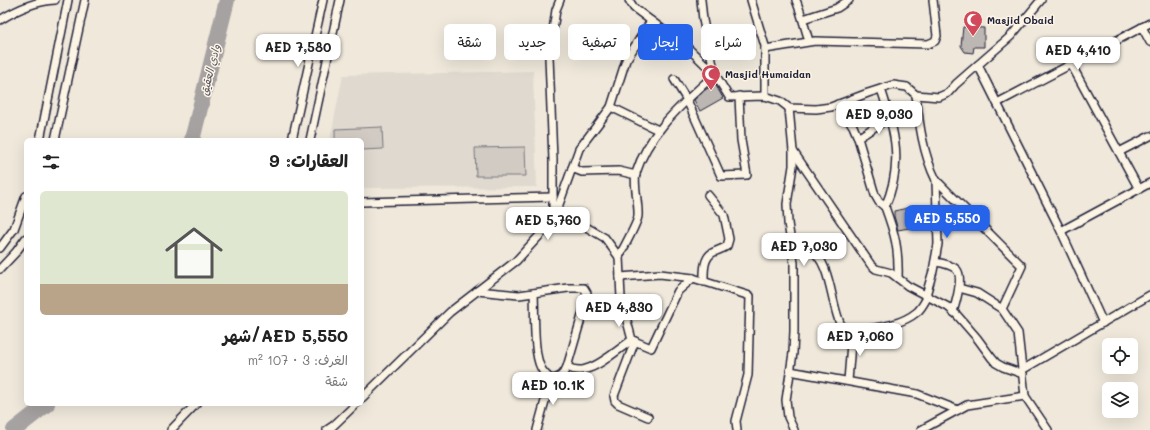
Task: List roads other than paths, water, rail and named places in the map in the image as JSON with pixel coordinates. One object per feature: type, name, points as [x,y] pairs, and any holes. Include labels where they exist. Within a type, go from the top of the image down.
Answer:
[{"type":"street","points":[[0,20],[44,0],[55,0]]},
{"type":"street","points":[[40,138],[68,0]]},
{"type":"street","points":[[55,138],[85,0]]},
{"type":"street","points":[[292,138],[323,0]]},
{"type":"street","points":[[310,138],[340,0]]},
{"type":"street","points":[[552,221],[553,160],[549,57],[556,10],[560,0]]},
{"type":"street","points":[[629,0],[634,8],[689,49],[715,74],[729,97],[765,96],[780,101],[789,108],[816,109],[831,107],[893,86],[907,86],[916,95],[939,97],[948,93],[956,84],[1011,36],[1041,0]]},
{"type":"street","points":[[701,0],[703,20],[715,74]]},
{"type":"street","points":[[751,0],[765,48],[765,96]]},
{"type":"street","points":[[796,0],[809,41]]},
{"type":"street","points":[[803,19],[837,8],[849,0]]},
{"type":"street","points":[[765,48],[809,41],[832,40],[911,44],[931,43],[935,41],[936,36],[932,0]]},
{"type":"street","points":[[364,396],[450,312],[516,261],[552,221],[579,149],[611,107],[626,60],[651,21]]},
{"type":"street","points":[[997,103],[1150,23]]},
{"type":"street","points":[[1142,27],[1150,42]]},
{"type":"street","points":[[1071,64],[1139,189]]},
{"type":"street","points":[[978,65],[1061,231],[1103,323]]},
{"type":"street","points":[[648,417],[618,404],[615,401],[614,396],[634,341],[621,298],[619,257],[638,218],[636,174],[646,151],[658,130],[715,74]]},
{"type":"street","points":[[674,79],[687,100],[721,176],[747,174],[741,140],[740,96]]},
{"type":"street","points":[[881,89],[890,117],[896,154],[894,180],[890,197],[885,207]]},
{"type":"street","points":[[916,95],[918,120],[930,169],[936,180],[1022,266],[1002,309]]},
{"type":"street","points":[[838,104],[853,126],[875,195],[879,202],[885,207],[893,227],[898,247],[898,278]]},
{"type":"street","points":[[611,107],[658,130]]},
{"type":"street","points":[[789,108],[794,151],[788,204],[788,223],[794,263],[794,331],[793,352],[786,400],[788,417],[794,430]]},
{"type":"street","points":[[858,138],[890,117]]},
{"type":"street","points":[[1119,152],[1150,136]]},
{"type":"street","points":[[794,151],[871,265],[876,269],[891,273],[908,286],[953,312],[977,338],[991,358],[1003,367],[1023,372],[1150,295]]},
{"type":"street","points":[[572,168],[582,172],[618,171],[636,174]]},
{"type":"street","points":[[792,245],[810,249],[820,261],[830,286],[840,325],[844,331],[890,325],[905,320],[918,311],[927,296],[935,262],[938,244],[936,180]]},
{"type":"street","points":[[1061,231],[1150,183]]},
{"type":"street","points":[[704,282],[705,268],[708,257],[728,246],[729,239],[724,216],[708,195]]},
{"type":"street","points":[[364,202],[553,198]]},
{"type":"street","points":[[0,248],[14,229],[24,202]]},
{"type":"street","points":[[552,221],[581,224],[605,238],[619,257]]},
{"type":"street","points":[[0,269],[24,241]]},
{"type":"street","points":[[935,262],[951,266],[959,272],[959,288],[953,312]]},
{"type":"street","points":[[620,277],[660,274],[693,278],[750,296],[748,375],[736,421],[737,430]]},
{"type":"street","points":[[634,341],[651,348],[678,291],[693,278]]},
{"type":"street","points":[[477,291],[519,295],[534,293],[579,287],[584,288],[587,293],[586,302],[567,367],[559,378],[551,379],[540,367],[536,352],[534,293]]},
{"type":"street","points":[[959,288],[977,292],[1002,309],[1018,333],[1025,396],[1048,430]]},
{"type":"street","points":[[848,381],[852,331]]},
{"type":"street","points":[[567,367],[574,370],[585,370],[634,341]]},
{"type":"street","points":[[790,371],[917,394],[958,410]]},
{"type":"street","points":[[537,430],[551,379]]},
{"type":"street","points":[[921,430],[968,405],[1025,396]]},
{"type":"street","points":[[171,430],[194,406]]},
{"type":"street","points":[[327,430],[354,406]]},
{"type":"waterway","name":"وادي العقيق","points":[[192,138],[227,0]]},
{"type":"waterway","name":"وادي العقيق","points":[[14,430],[44,406]]},
{"type":"place","name":"Masjid Obaid","points":[[973,37]]},
{"type":"place","name":"Masjid Humaidan","points":[[711,91]]}]
